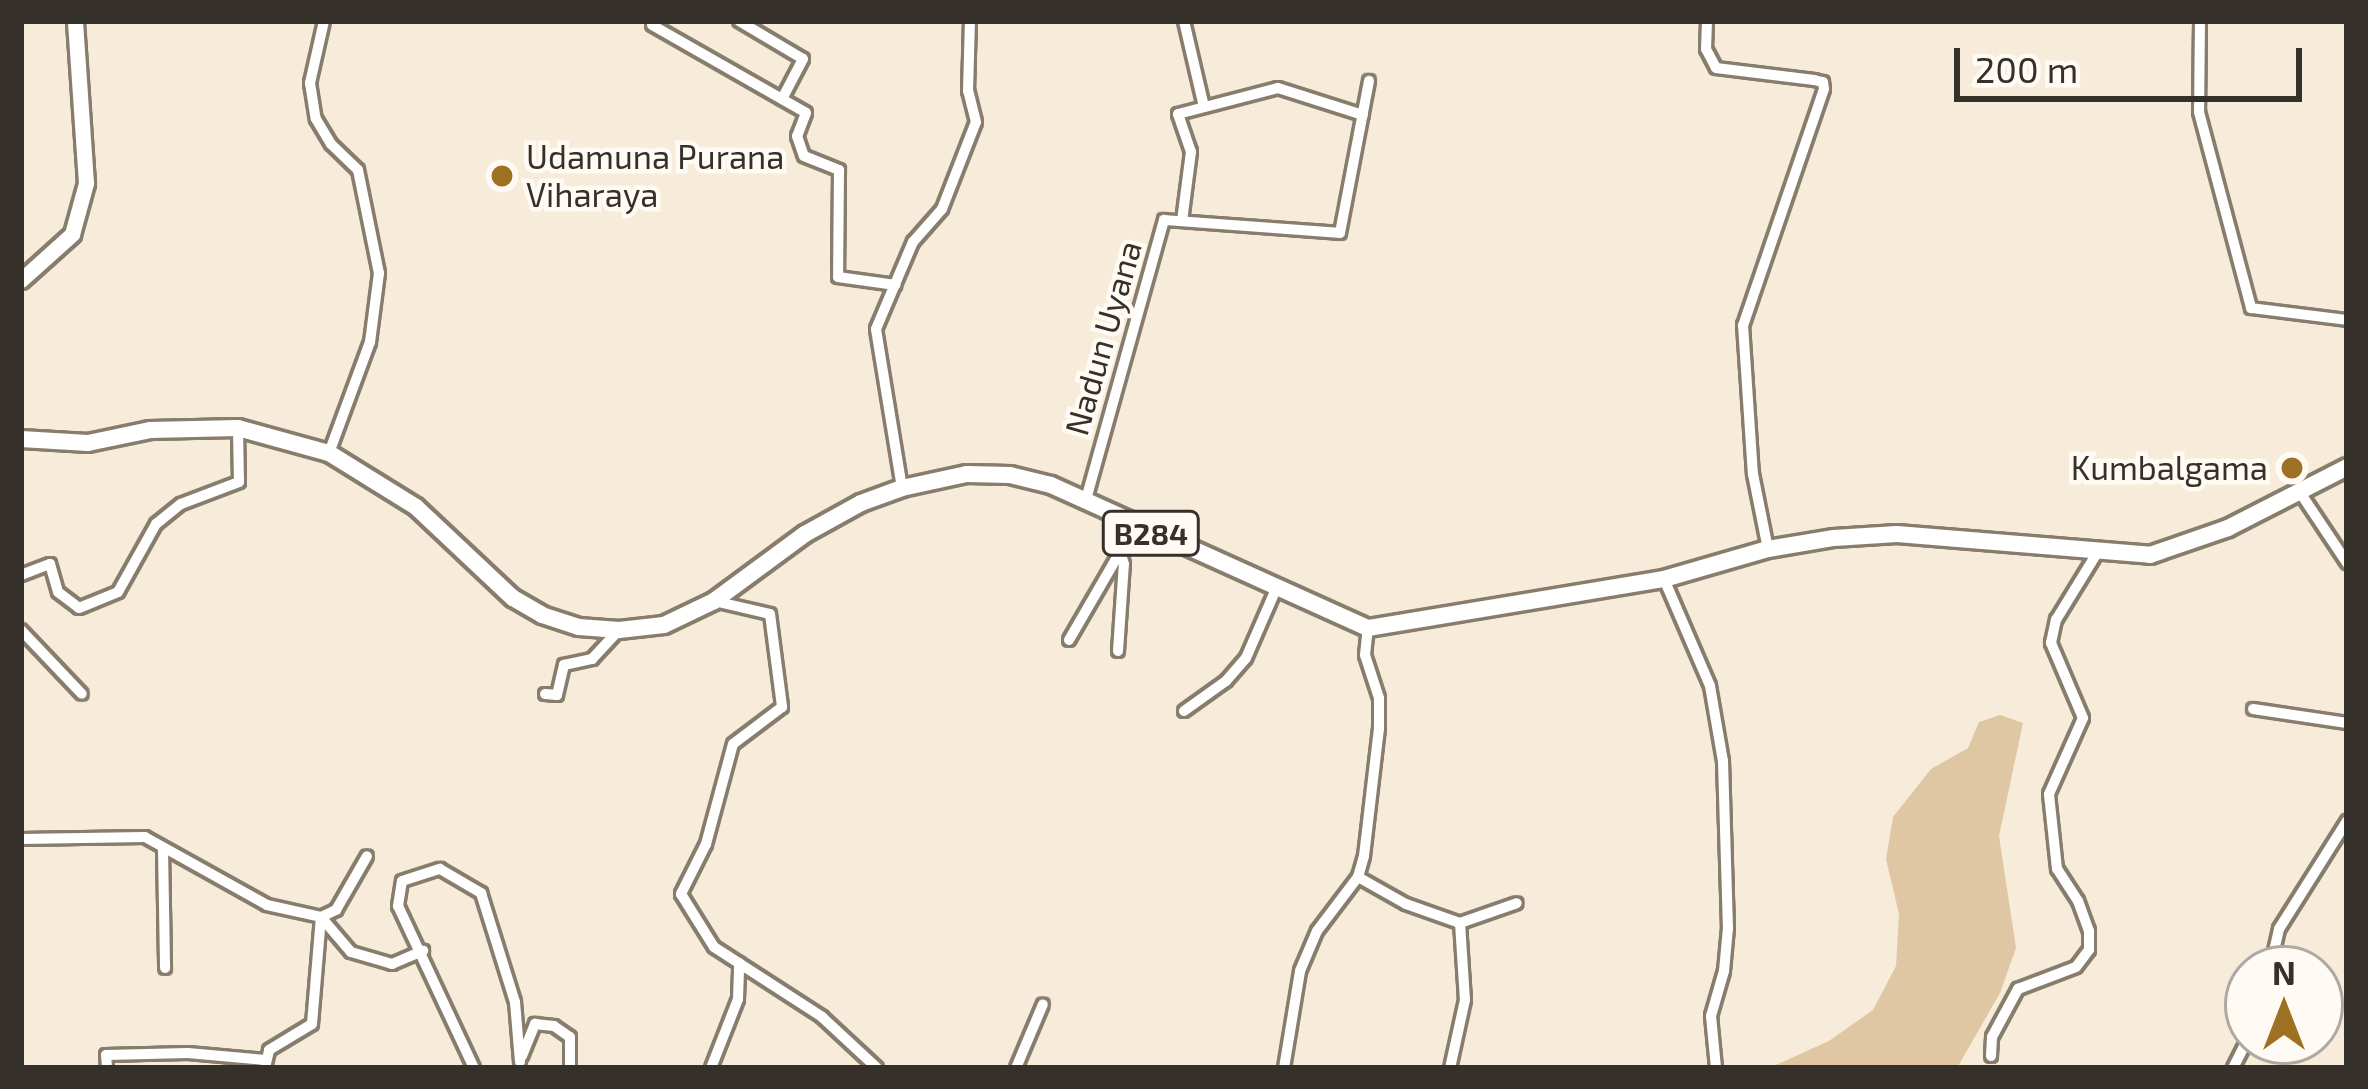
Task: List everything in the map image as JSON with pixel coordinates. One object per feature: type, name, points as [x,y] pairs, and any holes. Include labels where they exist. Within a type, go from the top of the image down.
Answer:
[{"type":"main road","points":[[21,280],[72,234],[86,183],[74,21]]},
{"type":"main road","name":"B284","points":[[21,439],[88,443],[149,430],[238,428],[329,453],[416,507],[513,598],[542,615],[579,626],[619,630],[664,625],[714,601],[805,534],[902,488],[967,474],[1010,476],[1051,485],[1368,628]]},
{"type":"main road","points":[[1368,628],[1664,579],[1768,549],[1897,534],[2150,555],[2228,528],[2347,467]]},
{"type":"street","points":[[323,21],[310,83],[316,119],[331,144],[358,170],[379,273],[370,342],[329,453]]},
{"type":"street","points":[[739,21],[803,59],[782,99]]},
{"type":"street","points":[[902,488],[876,329],[913,242],[942,209],[976,122],[968,91],[970,21]]},
{"type":"street","points":[[1184,21],[1204,107]]},
{"type":"street","points":[[1707,21],[1706,49],[1715,68],[1814,80],[1823,82],[1824,89],[1743,325],[1753,474],[1768,549]]},
{"type":"street","points":[[2200,21],[2199,112],[2251,308],[2347,320]]},
{"type":"street","points":[[652,25],[806,112],[797,136],[803,156],[839,170],[838,277],[895,285]]},
{"type":"street","points":[[1182,221],[1191,152],[1178,114],[1278,88],[1363,115],[1369,82]]},
{"type":"street","name":"Nadun Uyana","points":[[1084,503],[1164,220],[1340,233],[1363,115]]},
{"type":"street","points":[[21,574],[50,564],[58,592],[79,608],[118,592],[156,524],[181,504],[239,482],[238,428]]},
{"type":"street","points":[[2299,491],[2347,563]]},
{"type":"street","points":[[1069,640],[1136,526]]},
{"type":"street","points":[[1118,651],[1124,564],[1120,552]]},
{"type":"street","points":[[1991,1056],[1992,1037],[2018,988],[2076,967],[2089,950],[2089,932],[2078,902],[2057,869],[2049,794],[2083,718],[2051,643],[2056,620],[2097,553]]},
{"type":"street","points":[[1664,579],[1710,686],[1723,761],[1728,928],[1724,971],[1711,1016],[1716,1068]]},
{"type":"street","points":[[1184,712],[1226,681],[1246,658],[1276,590]]},
{"type":"street","points":[[714,601],[770,614],[782,707],[733,744],[706,844],[681,894],[714,947],[822,1017],[877,1068]]},
{"type":"street","points":[[1284,1068],[1300,971],[1317,931],[1358,877],[1379,729],[1379,698],[1366,656],[1368,628]]},
{"type":"street","points":[[21,630],[82,694]]},
{"type":"street","points":[[545,694],[557,695],[564,664],[592,658],[619,630]]},
{"type":"street","points":[[2253,709],[2347,723]]},
{"type":"street","points":[[2275,945],[2279,929],[2347,821]]},
{"type":"street","points":[[21,839],[146,837],[267,905],[321,917],[351,952],[392,964],[424,951]]},
{"type":"street","points":[[163,849],[165,968]]},
{"type":"street","points":[[321,917],[336,910],[367,856]]},
{"type":"street","points":[[474,1068],[424,951],[398,907],[402,880],[440,869],[481,893],[515,1002],[520,1065]]},
{"type":"street","points":[[1358,877],[1406,904],[1460,923],[1516,903]]},
{"type":"street","points":[[107,1068],[106,1055],[188,1053],[266,1064],[269,1050],[311,1024],[321,917]]},
{"type":"street","points":[[1450,1068],[1465,1000],[1460,923]]},
{"type":"street","points":[[711,1068],[738,999],[739,963]]},
{"type":"street","points":[[1016,1068],[1043,1004]]},
{"type":"street","points":[[520,1065],[535,1024],[554,1026],[570,1037],[570,1068]]},
{"type":"shaded area","points":[[2000,715],[2023,723],[1999,836],[2016,948],[2000,993],[1957,1068],[1769,1068],[1829,1041],[1873,1010],[1896,966],[1899,914],[1886,859],[1893,817],[1931,769],[1968,748],[1979,722]]},
{"type":"place","name":"Udamuna Purana Viharaya","points":[[502,176]]},
{"type":"place","name":"Kumbalgama","points":[[2292,468]]}]
